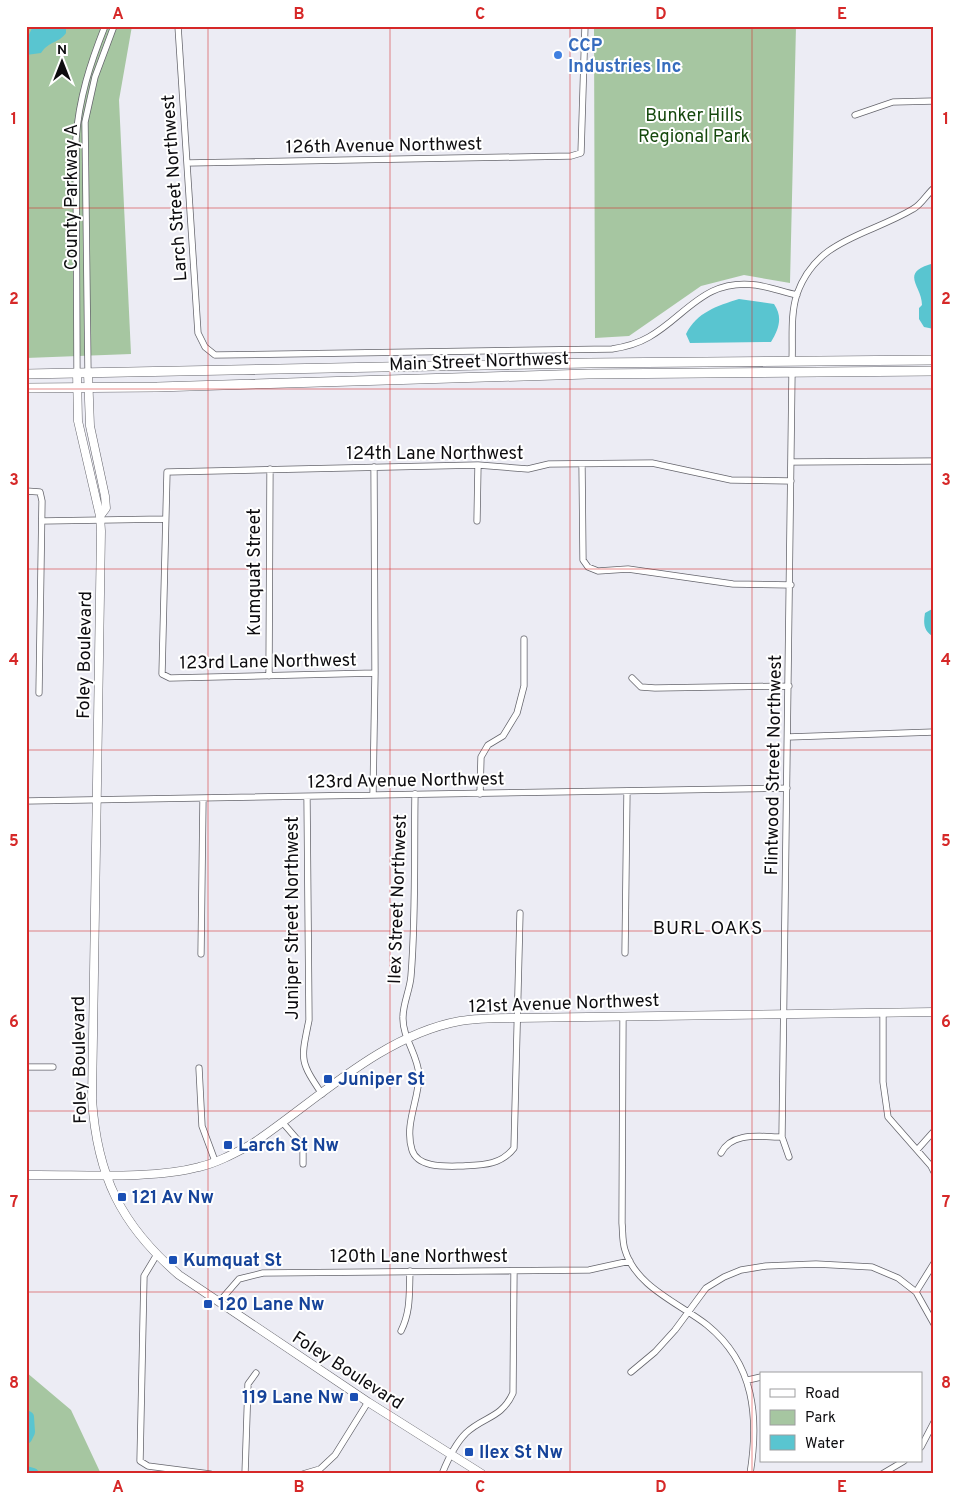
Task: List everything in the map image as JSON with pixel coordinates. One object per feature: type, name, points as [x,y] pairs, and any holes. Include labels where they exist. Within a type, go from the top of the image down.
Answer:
[{"type":"main road","name":"Main Street Northwest","points":[[26,374],[540,364],[934,360]]},
{"type":"main road","name":"Main Street Northwest","points":[[26,388],[588,374],[934,371]]},
{"type":"street","name":"County Parkway A","points":[[77,373],[76,139],[78,108],[84,82],[105,26]]},
{"type":"street","name":"County Parkway A","points":[[88,373],[85,122],[95,76],[114,26]]},
{"type":"street","name":"Larch Street Northwest","points":[[178,26],[198,333],[205,347],[215,355],[612,349],[630,346],[649,337],[697,299],[720,288],[738,284],[755,285],[797,295]]},
{"type":"street","name":"126th Avenue Northwest","points":[[187,163],[570,156],[581,153],[585,26]]},
{"type":"street","points":[[855,115],[893,102],[934,101]]},
{"type":"street","points":[[792,362],[793,316],[797,295],[809,270],[822,254],[844,240],[915,208],[934,188]]},
{"type":"street","name":"Foley Boulevard","points":[[77,373],[78,421],[100,518],[92,1100],[95,1136],[119,1207],[156,1256],[179,1276],[368,1402],[482,1474]]},
{"type":"street","name":"Foley Boulevard","points":[[88,373],[90,426],[106,508],[100,518]]},
{"type":"street","name":"Flintwood Street Northwest","points":[[789,1157],[782,1137],[791,585],[792,373]]},
{"type":"street","points":[[792,462],[934,461]]},
{"type":"street","name":"124th Lane Northwest","points":[[165,519],[167,472],[478,465],[528,470],[549,464],[652,463],[731,480],[791,481]]},
{"type":"street","points":[[582,464],[583,560],[588,567],[598,571],[628,569],[649,571],[733,584],[791,585]]},
{"type":"street","points":[[477,521],[478,465]]},
{"type":"street","name":"Ilex Street Northwest","points":[[373,795],[375,673],[374,467]]},
{"type":"street","name":"Kumquat Street","points":[[269,676],[270,469]]},
{"type":"street","points":[[26,491],[40,492],[42,522],[39,693]]},
{"type":"street","points":[[42,522],[100,518],[165,519]]},
{"type":"street","name":"123rd Lane Northwest","points":[[165,519],[162,674],[170,678],[375,673]]},
{"type":"street","points":[[480,794],[481,756],[488,745],[503,736],[516,713],[524,686],[524,639]]},
{"type":"street","points":[[632,678],[640,687],[655,688],[789,686]]},
{"type":"street","points":[[788,737],[934,732]]},
{"type":"street","name":"123rd Avenue Northwest","points":[[26,801],[787,788]]},
{"type":"street","points":[[625,953],[627,792]]},
{"type":"street","name":"Ilex Street Northwest","points":[[415,794],[411,978],[403,1018],[407,1038],[415,1054],[419,1074],[410,1116],[412,1151],[419,1158],[431,1165],[486,1164],[503,1160],[514,1148],[516,1128],[517,1018]]},
{"type":"street","name":"Juniper Street Northwest","points":[[307,797],[308,1020],[302,1054],[305,1069],[322,1094]]},
{"type":"street","points":[[201,954],[203,798]]},
{"type":"street","points":[[517,1018],[520,913]]},
{"type":"street","name":"121st Avenue Northwest","points":[[26,1175],[163,1173],[200,1167],[233,1154],[283,1123],[382,1052],[407,1038],[459,1022],[517,1018],[934,1012]]},
{"type":"street","points":[[883,1014],[882,1082],[888,1117],[934,1172]]},
{"type":"street","points":[[623,1016],[622,1223],[624,1249],[630,1261],[653,1289],[688,1312],[720,1337],[741,1365],[748,1380],[755,1430],[750,1474]]},
{"type":"street","points":[[26,1066],[53,1067]]},
{"type":"street","points":[[198,1068],[202,1126],[215,1161]]},
{"type":"street","points":[[283,1123],[303,1146],[303,1164]]},
{"type":"street","points":[[917,1150],[934,1131]]},
{"type":"street","points":[[721,1153],[728,1142],[737,1138],[782,1137]]},
{"type":"street","points":[[156,1256],[144,1276],[140,1461],[148,1466],[210,1474]]},
{"type":"street","name":"120th Lane Northwest","points":[[219,1302],[239,1279],[255,1274],[589,1270],[630,1261]]},
{"type":"street","points":[[916,1292],[934,1263]]},
{"type":"street","points":[[631,1372],[655,1352],[675,1330],[706,1288],[724,1277],[741,1270],[766,1266],[816,1264],[872,1267],[898,1278],[916,1292],[934,1324]]},
{"type":"street","points":[[401,1331],[408,1317],[410,1271]]},
{"type":"street","points":[[442,1474],[451,1454],[467,1432],[507,1406],[513,1393],[514,1271]]},
{"type":"street","points":[[245,1474],[248,1384],[256,1373]]},
{"type":"street","points":[[748,1380],[760,1377]]},
{"type":"street","points":[[302,1474],[320,1469],[336,1456],[368,1402]]},
{"type":"street","points":[[922,1445],[934,1422]]},
{"type":"street","points":[[882,1474],[903,1462]]},
{"type":"street","points":[[897,1467],[902,1474]]},
{"type":"green space","points":[[26,26],[132,26],[119,100],[131,354],[26,358]]},
{"type":"green space","name":"Bunker Hills Regional Park","points":[[594,26],[796,26],[790,283],[744,275],[701,286],[629,336],[595,338]]},
{"type":"green space","points":[[26,1372],[71,1410],[101,1474],[26,1474]]},
{"type":"water","points":[[33,26],[66,26],[66,33],[60,39],[47,46],[41,53],[26,55],[26,41]]},
{"type":"water","points":[[934,263],[934,329],[924,327],[919,319],[919,308],[922,305],[914,275],[923,267]]},
{"type":"water","points":[[739,299],[774,304],[777,309],[779,323],[771,342],[690,343],[686,334],[696,320],[715,307]]},
{"type":"water","points":[[934,608],[934,637],[926,630],[924,621],[925,613]]},
{"type":"waterway","points":[[26,1416],[28,1417],[29,1432],[26,1438]]},
{"type":"waterway","points":[[26,1472],[33,1474]]},
{"type":"place","name":"CCP Industries Inc","points":[[558,55]]},
{"type":"place","name":"Juniper St","points":[[328,1079]]},
{"type":"place","name":"Larch St Nw","points":[[228,1145]]},
{"type":"place","name":"121 Av Nw","points":[[122,1197]]},
{"type":"place","name":"Kumquat St","points":[[173,1260]]},
{"type":"place","name":"120 Lane Nw","points":[[208,1304]]},
{"type":"place","name":"119 Lane Nw","points":[[354,1397]]},
{"type":"place","name":"Ilex St Nw","points":[[469,1452]]},
{"type":"district","name":"BURL OAKS","points":[[708,927]]}]
